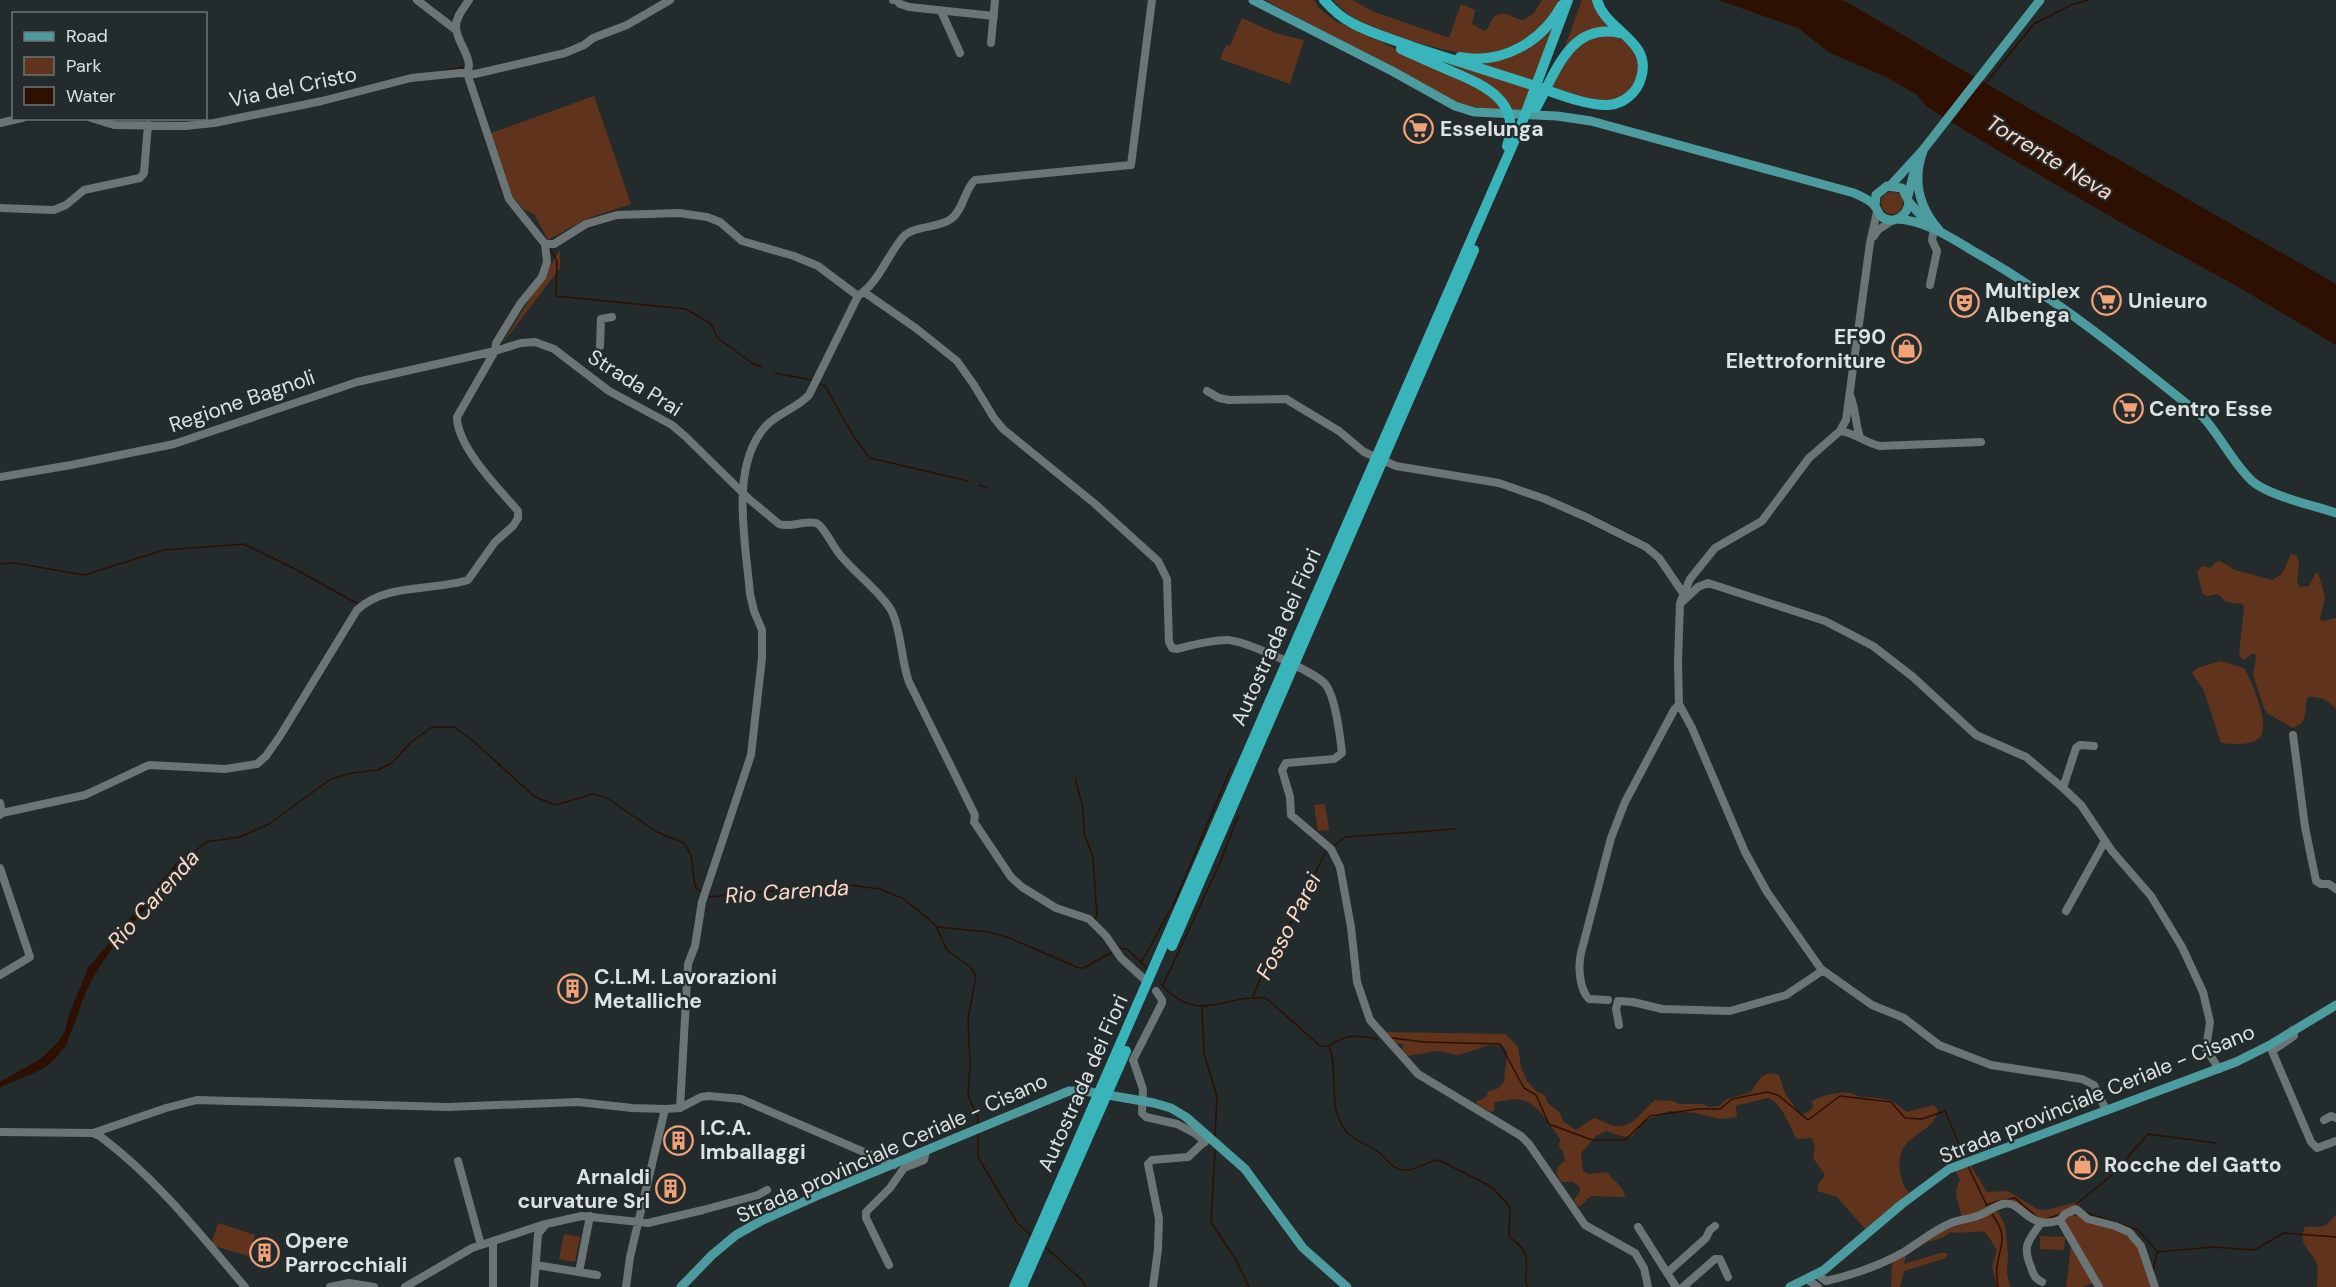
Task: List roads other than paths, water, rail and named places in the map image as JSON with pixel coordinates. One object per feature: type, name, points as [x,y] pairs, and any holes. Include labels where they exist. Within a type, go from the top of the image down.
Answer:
[{"type":"highway","points":[[1324,0],[1347,20],[1386,38],[1551,91],[1595,104],[1607,105],[1628,98],[1636,89],[1643,66],[1641,54],[1635,44],[1608,22],[1597,3]]},
{"type":"highway","points":[[1436,54],[1479,59],[1512,52],[1544,30],[1566,0]]},
{"type":"highway","name":"Autostrada dei Fiori","points":[[1022,1287],[1519,128],[1546,81],[1566,0]]},
{"type":"highway","name":"Autostrada dei Fiori","points":[[1014,1287],[1519,128],[1536,108],[1576,0]]},
{"type":"highway","points":[[1546,81],[1566,53],[1580,40],[1600,30],[1624,34]]},
{"type":"highway","points":[[1386,38],[1408,52],[1482,85],[1501,101],[1519,128]]},
{"type":"main road","points":[[1253,0],[1392,70],[1455,106],[1473,112],[1557,116],[1591,121],[1854,193],[1887,219],[1935,230],[1986,258],[2059,306],[2190,407],[2215,430],[2244,472],[2260,487],[2336,513]]},
{"type":"main road","points":[[1854,193],[1879,190],[1891,185],[1922,154],[2040,0]]},
{"type":"main road","points":[[1895,219],[1906,212],[1912,175],[1922,154]]},
{"type":"main road","points":[[1922,154],[1917,176],[1918,192],[1935,230]]},
{"type":"main road","points":[[1891,185],[1902,188],[1935,230]]},
{"type":"main road","points":[[1876,209],[1874,200],[1879,190]]},
{"type":"main road","name":"Strada provinciale Ceriale - Cisano","points":[[1790,1287],[1818,1275],[1902,1204],[1949,1169],[2218,1069],[2270,1045],[2336,1005]]},
{"type":"main road","name":"Strada provinciale Ceriale - Cisano","points":[[681,1287],[725,1244],[761,1221],[998,1122],[1055,1095],[1069,1091],[1085,1091],[1154,1103],[1178,1112],[1207,1140],[1245,1168],[1303,1248],[1347,1287]]},
{"type":"street","points":[[417,0],[456,30]]},
{"type":"street","name":"Via del Cristo","points":[[99,120],[114,124],[185,126],[213,123],[322,102],[411,78],[476,74],[565,53],[584,45],[593,38],[627,25],[670,0]]},
{"type":"street","points":[[895,0],[909,7],[994,16]]},
{"type":"street","points":[[991,43],[995,0]]},
{"type":"street","points":[[680,1108],[688,964],[695,946],[702,902],[739,786],[749,763],[758,709],[762,630],[750,594],[741,490],[754,441],[766,426],[780,415],[800,405],[809,395],[861,294],[883,268],[902,238],[911,232],[952,218],[964,202],[972,182],[1131,165],[1152,0]]},
{"type":"street","points":[[0,803],[1,814],[85,795],[149,765],[225,769],[257,764],[266,756],[280,736],[357,610],[368,600],[383,594],[468,580],[495,542],[513,526],[518,518],[518,511],[487,477],[457,426],[457,417],[495,351],[496,343],[520,304],[545,271],[548,262],[545,244],[509,199],[467,73],[469,65],[456,30],[457,21],[467,4]]},
{"type":"street","points":[[463,49],[460,30],[467,4]]},
{"type":"street","points":[[941,11],[960,53]]},
{"type":"street","points":[[0,208],[54,210],[62,208],[84,190],[140,178],[144,173],[148,125]]},
{"type":"street","points":[[1876,209],[1845,420],[1840,431],[1814,453],[1762,521],[1715,548],[1690,579],[1680,603],[1679,704],[1692,728],[1745,852],[1767,892],[1822,971],[1872,1005],[1904,1018],[1939,1045],[1976,1061],[2082,1079],[2094,1085],[2106,1110]]},
{"type":"street","points":[[545,244],[554,244],[586,224],[617,216],[679,213],[707,216],[720,222],[741,241],[794,256],[818,266],[917,329],[957,361],[1003,429],[1094,503],[1158,561],[1167,579],[1169,642],[1172,648],[1227,640],[1238,641],[1320,678],[1329,690],[1342,753],[1334,759],[1286,763],[1282,770],[1290,797],[1291,815],[1331,849],[1340,867],[1351,927],[1357,982],[1370,1020],[1418,1074],[1521,1136],[1529,1144],[1585,1225],[1635,1253],[1641,1260],[1648,1287]]},
{"type":"street","points":[[1870,243],[1878,230],[1895,219]]},
{"type":"street","points":[[1930,285],[1937,251],[1932,240],[1935,230]]},
{"type":"street","points":[[600,346],[601,320],[612,317]]},
{"type":"street","name":"Strada Prai","points":[[495,351],[521,343],[535,342],[554,350],[609,391],[672,425],[748,499],[779,524],[785,526],[813,523],[819,525],[840,556],[891,608],[909,681],[970,804],[975,815],[974,822],[1011,877],[1022,887],[1056,908],[1089,920],[1106,936],[1118,954],[1144,979]]},
{"type":"street","name":"Regione Bagnoli","points":[[0,477],[174,444],[357,382],[495,351]]},
{"type":"street","points":[[1207,391],[1229,400],[1278,398],[1291,401],[1339,431],[1364,452],[1396,466],[1499,483],[1576,512],[1646,547],[1659,558],[1683,593]]},
{"type":"street","points":[[1850,395],[1855,408],[1855,422],[1860,437],[1867,444],[1880,446],[1980,442]]},
{"type":"street","points":[[1840,431],[1860,437]]},
{"type":"street","points":[[1680,603],[1698,586],[1708,583],[1825,621],[1873,646],[1913,677],[1976,735],[2026,757],[2063,788],[2090,816],[2105,841],[2151,896],[2188,958],[2204,992],[2209,1010],[2210,1022],[2206,1049],[2218,1069]]},
{"type":"street","points":[[1608,1000],[1589,999],[1584,992],[1580,972],[1581,953],[1611,838],[1625,802],[1679,704]]},
{"type":"street","points":[[2293,735],[2305,827],[2316,881],[2329,884],[2336,889]]},
{"type":"street","points":[[2063,788],[2076,748],[2080,745],[2094,746]]},
{"type":"street","points":[[2066,911],[2105,841]]},
{"type":"street","points":[[0,868],[30,957],[0,975]]},
{"type":"street","points":[[1619,1025],[1617,1001],[1634,1002],[1662,1009],[1730,1011],[1786,995],[1822,971]]},
{"type":"street","points":[[1153,1287],[1159,1220],[1148,1164],[1152,1160],[1188,1157],[1207,1140],[1177,1124],[1146,1117],[1142,1113],[1143,1089],[1133,1060],[1162,1004],[1156,991]]},
{"type":"street","points":[[2293,1030],[2294,1036],[2272,1051],[2311,1142],[2317,1148],[2336,1141]]},
{"type":"street","points":[[0,1132],[93,1132],[197,1100],[448,1107],[578,1102],[665,1109],[680,1108],[701,1097],[709,1096],[741,1099],[894,1164]]},
{"type":"street","points":[[627,1287],[628,1266],[665,1109]]},
{"type":"street","points":[[2324,1120],[2331,1116],[2336,1118]]},
{"type":"street","points":[[93,1132],[110,1144],[178,1208],[245,1287]]},
{"type":"street","points":[[889,1265],[866,1218],[866,1212],[890,1188],[904,1168],[926,1158],[926,1151]]},
{"type":"street","points":[[458,1161],[481,1245]]},
{"type":"street","points":[[405,1287],[481,1245],[563,1219],[591,1216],[639,1222],[665,1220],[758,1195],[767,1190]]},
{"type":"street","points":[[1818,1275],[1826,1281],[1840,1278],[1903,1252],[1952,1223],[2011,1203],[2032,1220],[2041,1223],[2049,1224],[2060,1220],[2065,1214],[2076,1209],[2088,1219],[2129,1232],[2141,1246],[2155,1287]]},
{"type":"street","points":[[579,1272],[591,1216]]},
{"type":"street","points":[[2060,1220],[2099,1287]]},
{"type":"street","points":[[2041,1223],[2029,1240],[2025,1253],[2036,1280],[2042,1282]]},
{"type":"street","points":[[534,1287],[538,1234],[546,1224]]},
{"type":"street","points":[[1667,1273],[1706,1238],[1715,1226]]},
{"type":"street","points":[[1638,1227],[1676,1287]]},
{"type":"street","points":[[493,1240],[493,1287]]},
{"type":"street","points":[[1683,1287],[1715,1259],[1720,1259],[1728,1277]]},
{"type":"street","points":[[536,1265],[597,1275]]},
{"type":"street","points":[[1808,1280],[1818,1287]]},
{"type":"street","points":[[330,1287],[349,1283],[374,1287]]},
{"type":"water","name":"Torrente Neva","points":[[1718,0],[1842,0],[1852,5],[2336,284],[2336,345],[2002,153],[1927,107],[1916,94],[1884,76],[1830,53],[1798,28]]},
{"type":"water","points":[[180,859],[187,864],[173,875],[119,940],[91,981],[66,1044],[60,1053],[48,1065],[0,1088],[0,1082],[42,1058],[58,1042],[65,1031],[88,968]]},
{"type":"waterway","points":[[1985,84],[2034,24],[2071,5],[2088,0]]},
{"type":"waterway","points":[[443,71],[463,67]]},
{"type":"waterway","points":[[551,250],[557,261],[556,296],[686,309],[711,324],[718,338],[752,363],[762,367]]},
{"type":"waterway","points":[[775,373],[812,380]]},
{"type":"waterway","points":[[820,384],[825,386],[854,437],[870,458],[968,481]]},
{"type":"waterway","points":[[979,485],[986,487]]},
{"type":"waterway","points":[[0,564],[15,563],[84,575],[164,550],[244,544],[358,604]]},
{"type":"waterway","name":"Rio Carenda","points":[[181,863],[206,842],[240,837],[269,824],[331,779],[352,773],[378,770],[392,763],[410,743],[432,727],[454,727],[472,740],[535,797],[555,805],[593,794],[605,797],[657,832],[684,843],[691,855],[696,888],[702,892]]},
{"type":"waterway","points":[[1141,963],[1175,901],[1231,768]]},
{"type":"waterway","points":[[1075,778],[1083,808],[1084,833],[1093,857],[1097,916],[1094,920]]},
{"type":"waterway","points":[[1163,985],[1220,863],[1238,816]]},
{"type":"waterway","name":"Fosso Parei","points":[[1335,845],[1345,837],[1455,829]]},
{"type":"waterway","name":"Fosso Parei","points":[[1253,997],[1272,949],[1292,921],[1325,853]]},
{"type":"waterway","name":"Rio Carenda","points":[[706,895],[710,897],[841,884],[880,889],[904,899],[926,917],[936,926],[947,950],[970,967],[976,976],[968,1019],[970,1065],[968,1096],[978,1118],[978,1124]]},
{"type":"waterway","points":[[937,927],[988,932],[1007,937],[1079,968],[1084,968],[1112,952]]},
{"type":"waterway","points":[[1119,948],[1127,949],[1148,969]]},
{"type":"waterway","points":[[1161,984],[1174,996],[1199,1006],[1266,998],[1320,1046],[1327,1046],[1351,1036],[1377,1039]]},
{"type":"waterway","points":[[1202,1007],[1204,1053],[1217,1097],[1215,1136]]},
{"type":"waterway","name":"Rio Carenda","points":[[60,1051],[66,1045],[68,1034]]},
{"type":"waterway","name":"Rio Carenda","points":[[1392,1038],[1424,1042],[1500,1044],[1524,1088],[1536,1095],[1549,1124],[1592,1140],[1625,1140],[1650,1116],[1698,1109],[1720,1109],[1732,1099],[1767,1092],[1778,1095],[1808,1120],[1840,1096],[1891,1102],[1905,1118],[1922,1119],[1945,1111],[1964,1156]]},
{"type":"waterway","points":[[1329,1046],[1332,1057],[1335,1105],[1342,1126],[1353,1137],[1378,1152],[1396,1168],[1409,1170],[1439,1160],[1492,1187],[1510,1207],[1509,1236],[1526,1255],[1527,1287]]},
{"type":"waterway","points":[[2073,1207],[2112,1175],[2148,1134],[2216,1143]]},
{"type":"waterway","points":[[978,1135],[978,1157],[1018,1224],[1031,1235]]},
{"type":"waterway","points":[[1215,1151],[1211,1222],[1235,1258],[1249,1287]]},
{"type":"waterway","name":"Rio Carenda","points":[[1968,1166],[1987,1206]]},
{"type":"waterway","name":"Rio Carenda","points":[[2004,1200],[2015,1198],[2037,1217]]},
{"type":"waterway","name":"Rio Carenda","points":[[1986,1205],[1999,1201]]},
{"type":"waterway","name":"Rio Carenda","points":[[2084,1212],[2114,1222]]},
{"type":"waterway","points":[[1992,1214],[2002,1235],[1997,1269],[1998,1287]]},
{"type":"waterway","name":"Rio Carenda","points":[[2046,1219],[2061,1214]]},
{"type":"waterway","name":"Rio Carenda","points":[[2118,1223],[2138,1230],[2157,1251]]},
{"type":"waterway","name":"Rio Carenda","points":[[2157,1252],[2213,1247],[2254,1250],[2284,1233],[2336,1237]]},
{"type":"waterway","points":[[1044,1246],[1083,1281],[1086,1287]]},
{"type":"waterway","name":"Rio Carenda","points":[[2153,1271],[2157,1252]]},
{"type":"place","name":"Esselunga","points":[[1419,129]]},
{"type":"place","name":"Unieuro","points":[[2107,301]]},
{"type":"place","name":"Multiplex Albenga","points":[[1964,303]]},
{"type":"place","name":"EF90 Elettroforniture","points":[[1907,349]]},
{"type":"place","name":"Centro Esse","points":[[2128,409]]},
{"type":"place","name":"C.L.M. Lavorazioni Metalliche","points":[[573,989]]},
{"type":"place","name":"I.C.A. Imballaggi","points":[[679,1140]]},
{"type":"place","name":"Rocche del Gatto","points":[[2083,1165]]},
{"type":"place","name":"Arnaldi curvature Srl","points":[[671,1189]]},
{"type":"place","name":"Opere Parrocchiali","points":[[264,1253]]}]
